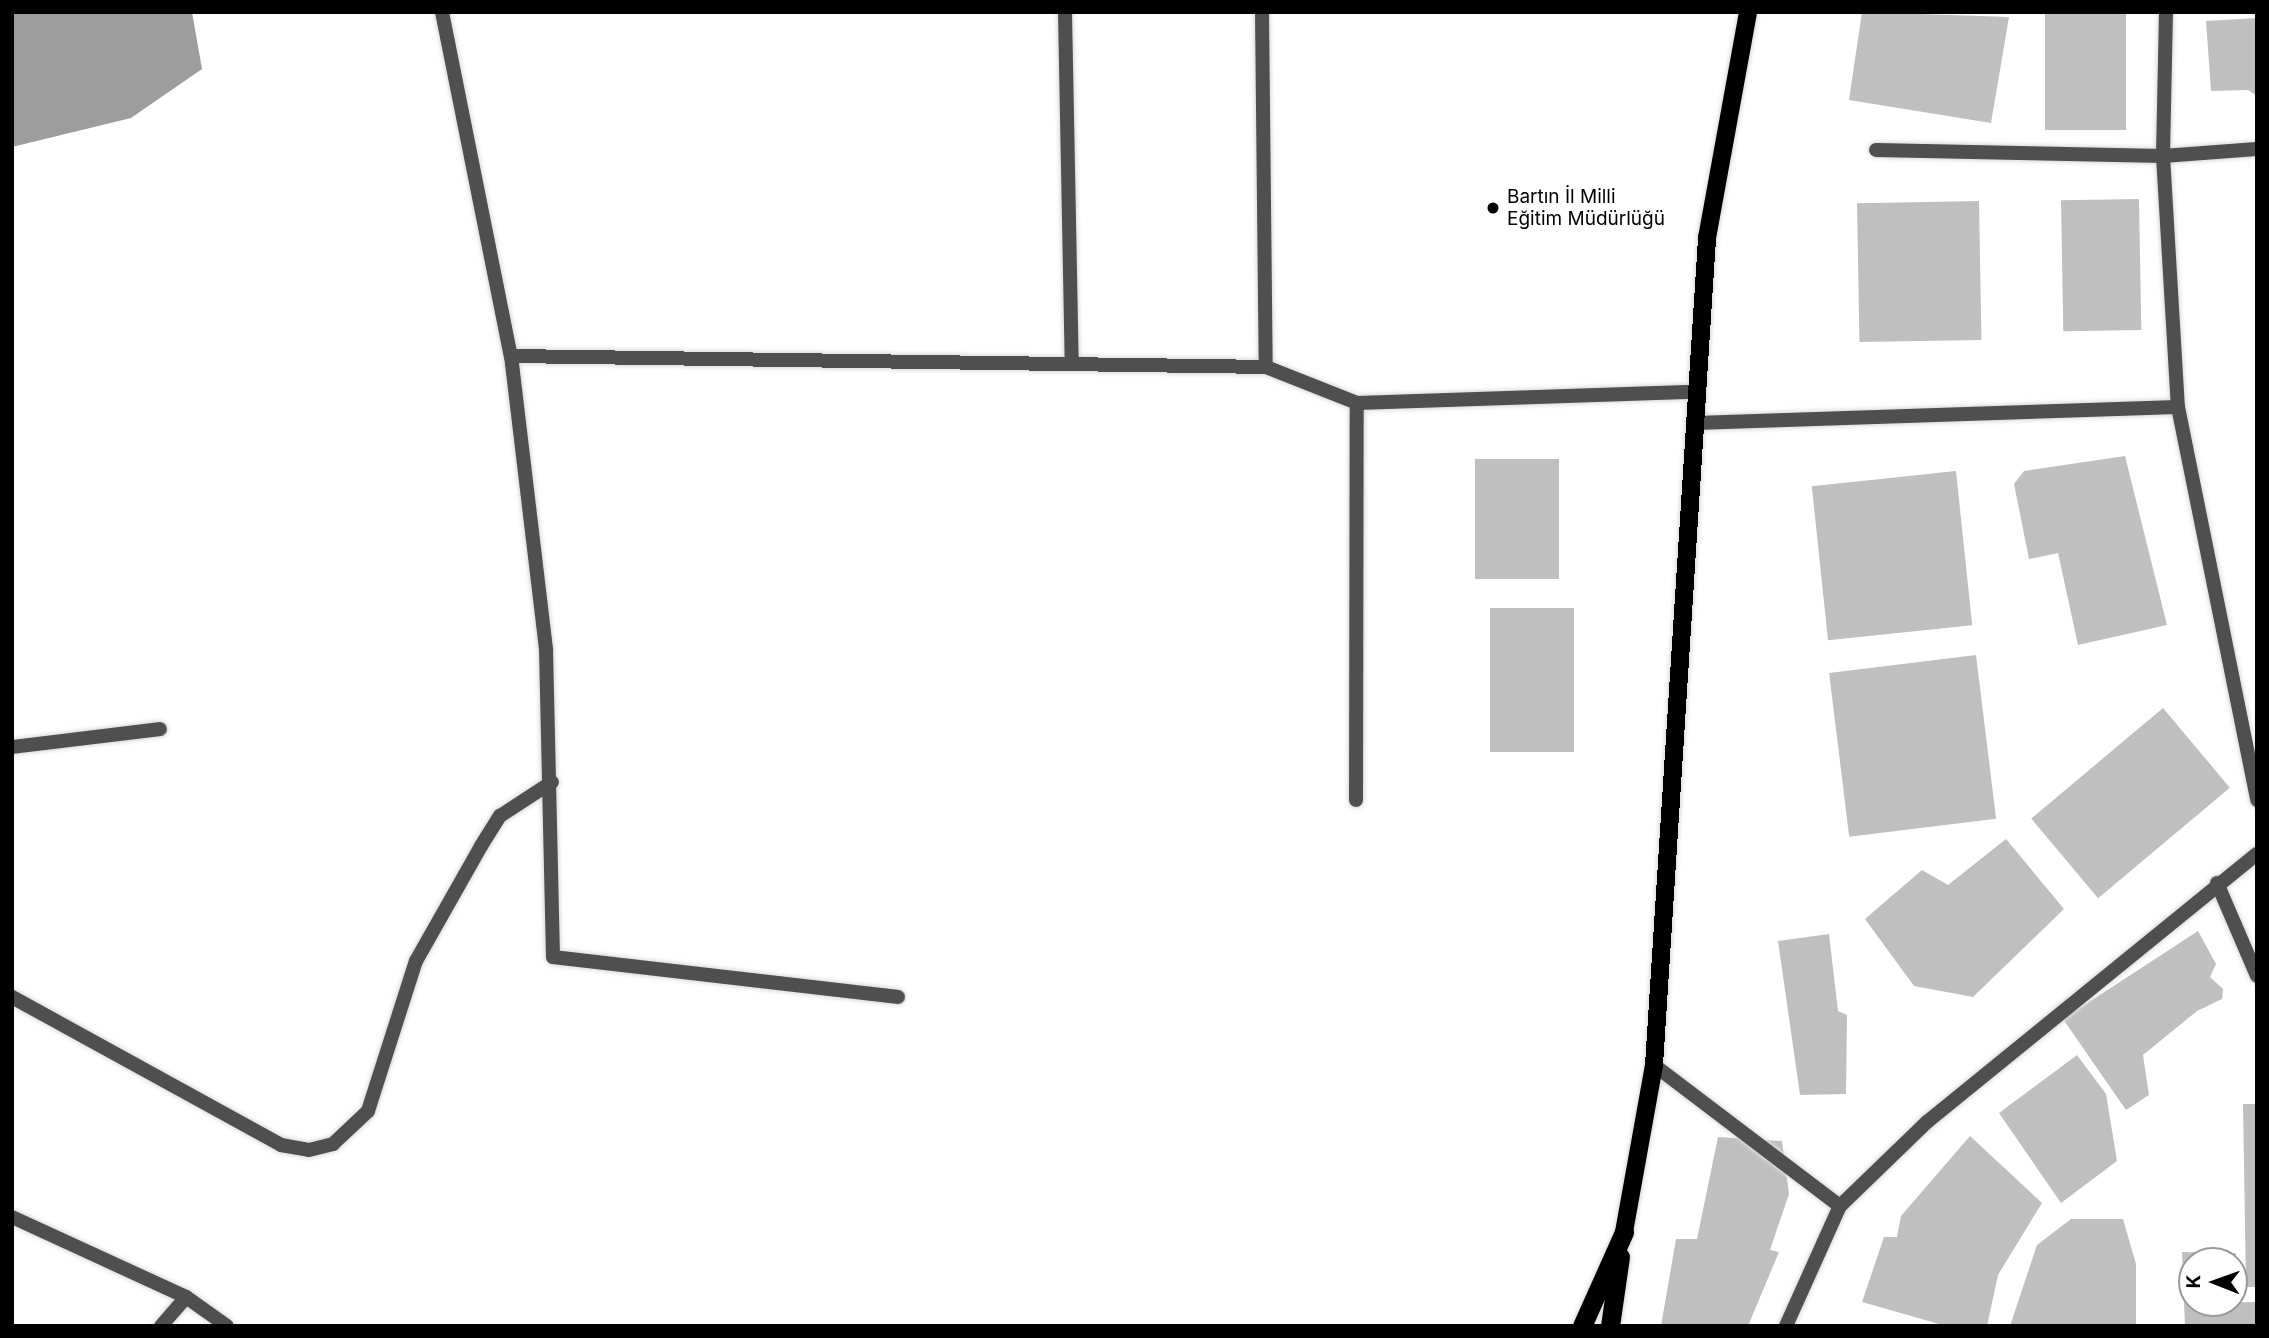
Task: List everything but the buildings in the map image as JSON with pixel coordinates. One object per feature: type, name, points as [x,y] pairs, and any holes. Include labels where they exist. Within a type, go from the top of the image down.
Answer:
[{"type":"highway","points":[[1582,1326],[1624,1232]]},
{"type":"highway","points":[[1610,1326],[1624,1232]]},
{"type":"main road","points":[[1624,1232],[1654,1065],[1695,423],[1694,392],[1707,238],[1748,12]]},
{"type":"street","points":[[442,12],[511,356],[546,649],[552,782],[553,957],[898,997]]},
{"type":"street","points":[[1065,12],[1072,363]]},
{"type":"street","points":[[1262,12],[1266,367]]},
{"type":"street","points":[[2166,12],[2163,156],[2178,407],[2257,800]]},
{"type":"street","points":[[1876,150],[2163,156],[2257,149]]},
{"type":"street","points":[[511,356],[1266,367],[1357,403],[1694,392]]},
{"type":"street","points":[[1356,800],[1357,403]]},
{"type":"street","points":[[1695,423],[2178,407]]},
{"type":"street","points":[[12,747],[160,729]]},
{"type":"street","points":[[12,997],[281,1145],[309,1150],[333,1144],[368,1111],[416,961],[481,846],[500,816],[552,782]]},
{"type":"street","points":[[1786,1326],[1840,1206],[1927,1122],[2217,883],[2257,854]]},
{"type":"street","points":[[2217,883],[2257,976]]},
{"type":"street","points":[[1654,1065],[1840,1206]]},
{"type":"street","points":[[12,1217],[186,1297],[227,1326]]},
{"type":"street","points":[[161,1326],[186,1297]]},
{"type":"shaded area","points":[[12,12],[192,12],[202,69],[131,118],[12,147]]},
{"type":"place","name":"Bartın İl Milli Eğitim Müdürlüğü","points":[[1493,208]]}]
